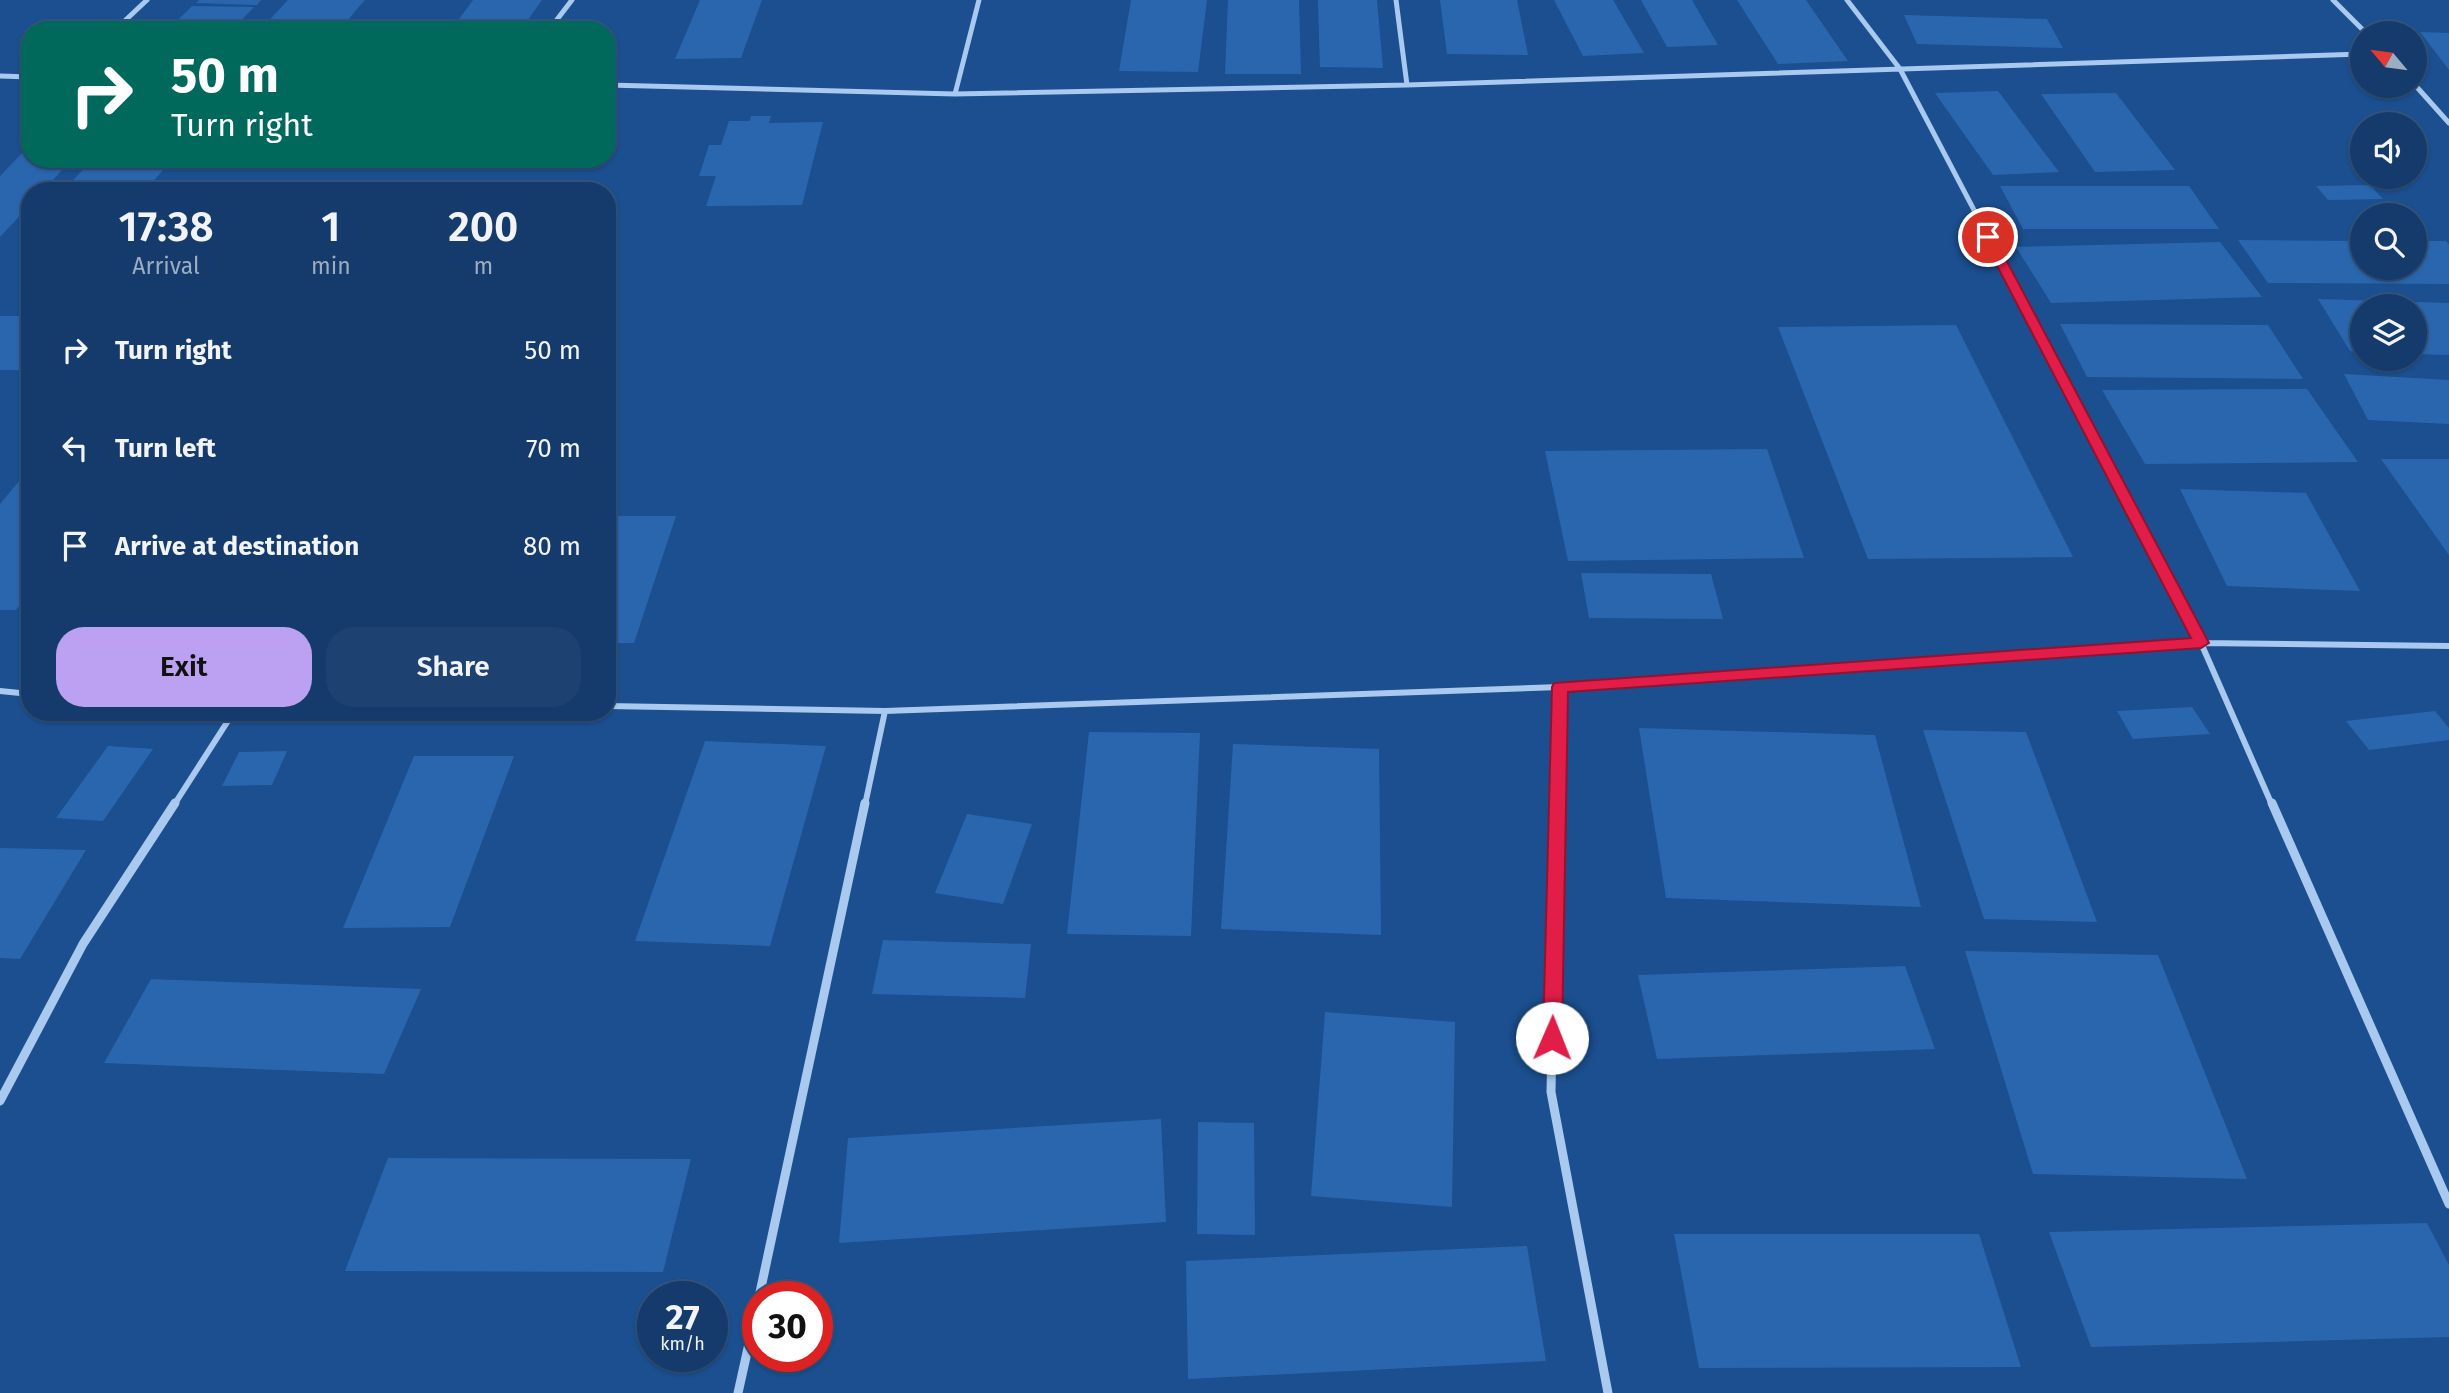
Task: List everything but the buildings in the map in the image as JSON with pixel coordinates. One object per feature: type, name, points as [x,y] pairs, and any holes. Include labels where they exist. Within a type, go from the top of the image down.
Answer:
[{"type":"street","points":[[125,21],[147,0]]},
{"type":"street","points":[[556,21],[572,0]]},
{"type":"street","points":[[955,94],[979,0]]},
{"type":"street","points":[[1396,0],[1408,85]]},
{"type":"street","points":[[1847,0],[1900,69],[2201,643],[2449,1204]]},
{"type":"street","points":[[2333,0],[2354,21]]},
{"type":"street","points":[[616,85],[955,94],[1408,85],[2350,54]]},
{"type":"street","points":[[0,76],[21,77]]},
{"type":"street","points":[[2427,98],[2449,123]]},
{"type":"street","points":[[616,706],[885,711],[1560,687],[2201,643],[2449,646]]},
{"type":"street","points":[[1560,687],[1551,1092],[1608,1393]]},
{"type":"street","points":[[0,691],[21,693]]},
{"type":"street","points":[[762,1281],[885,711]]},
{"type":"street","points":[[0,1101],[83,944],[228,721]]},
{"type":"street","points":[[738,1393],[743,1372]]},
{"type":"route","points":[[1552,1038],[1560,687],[2201,643],[1988,237]]}]
